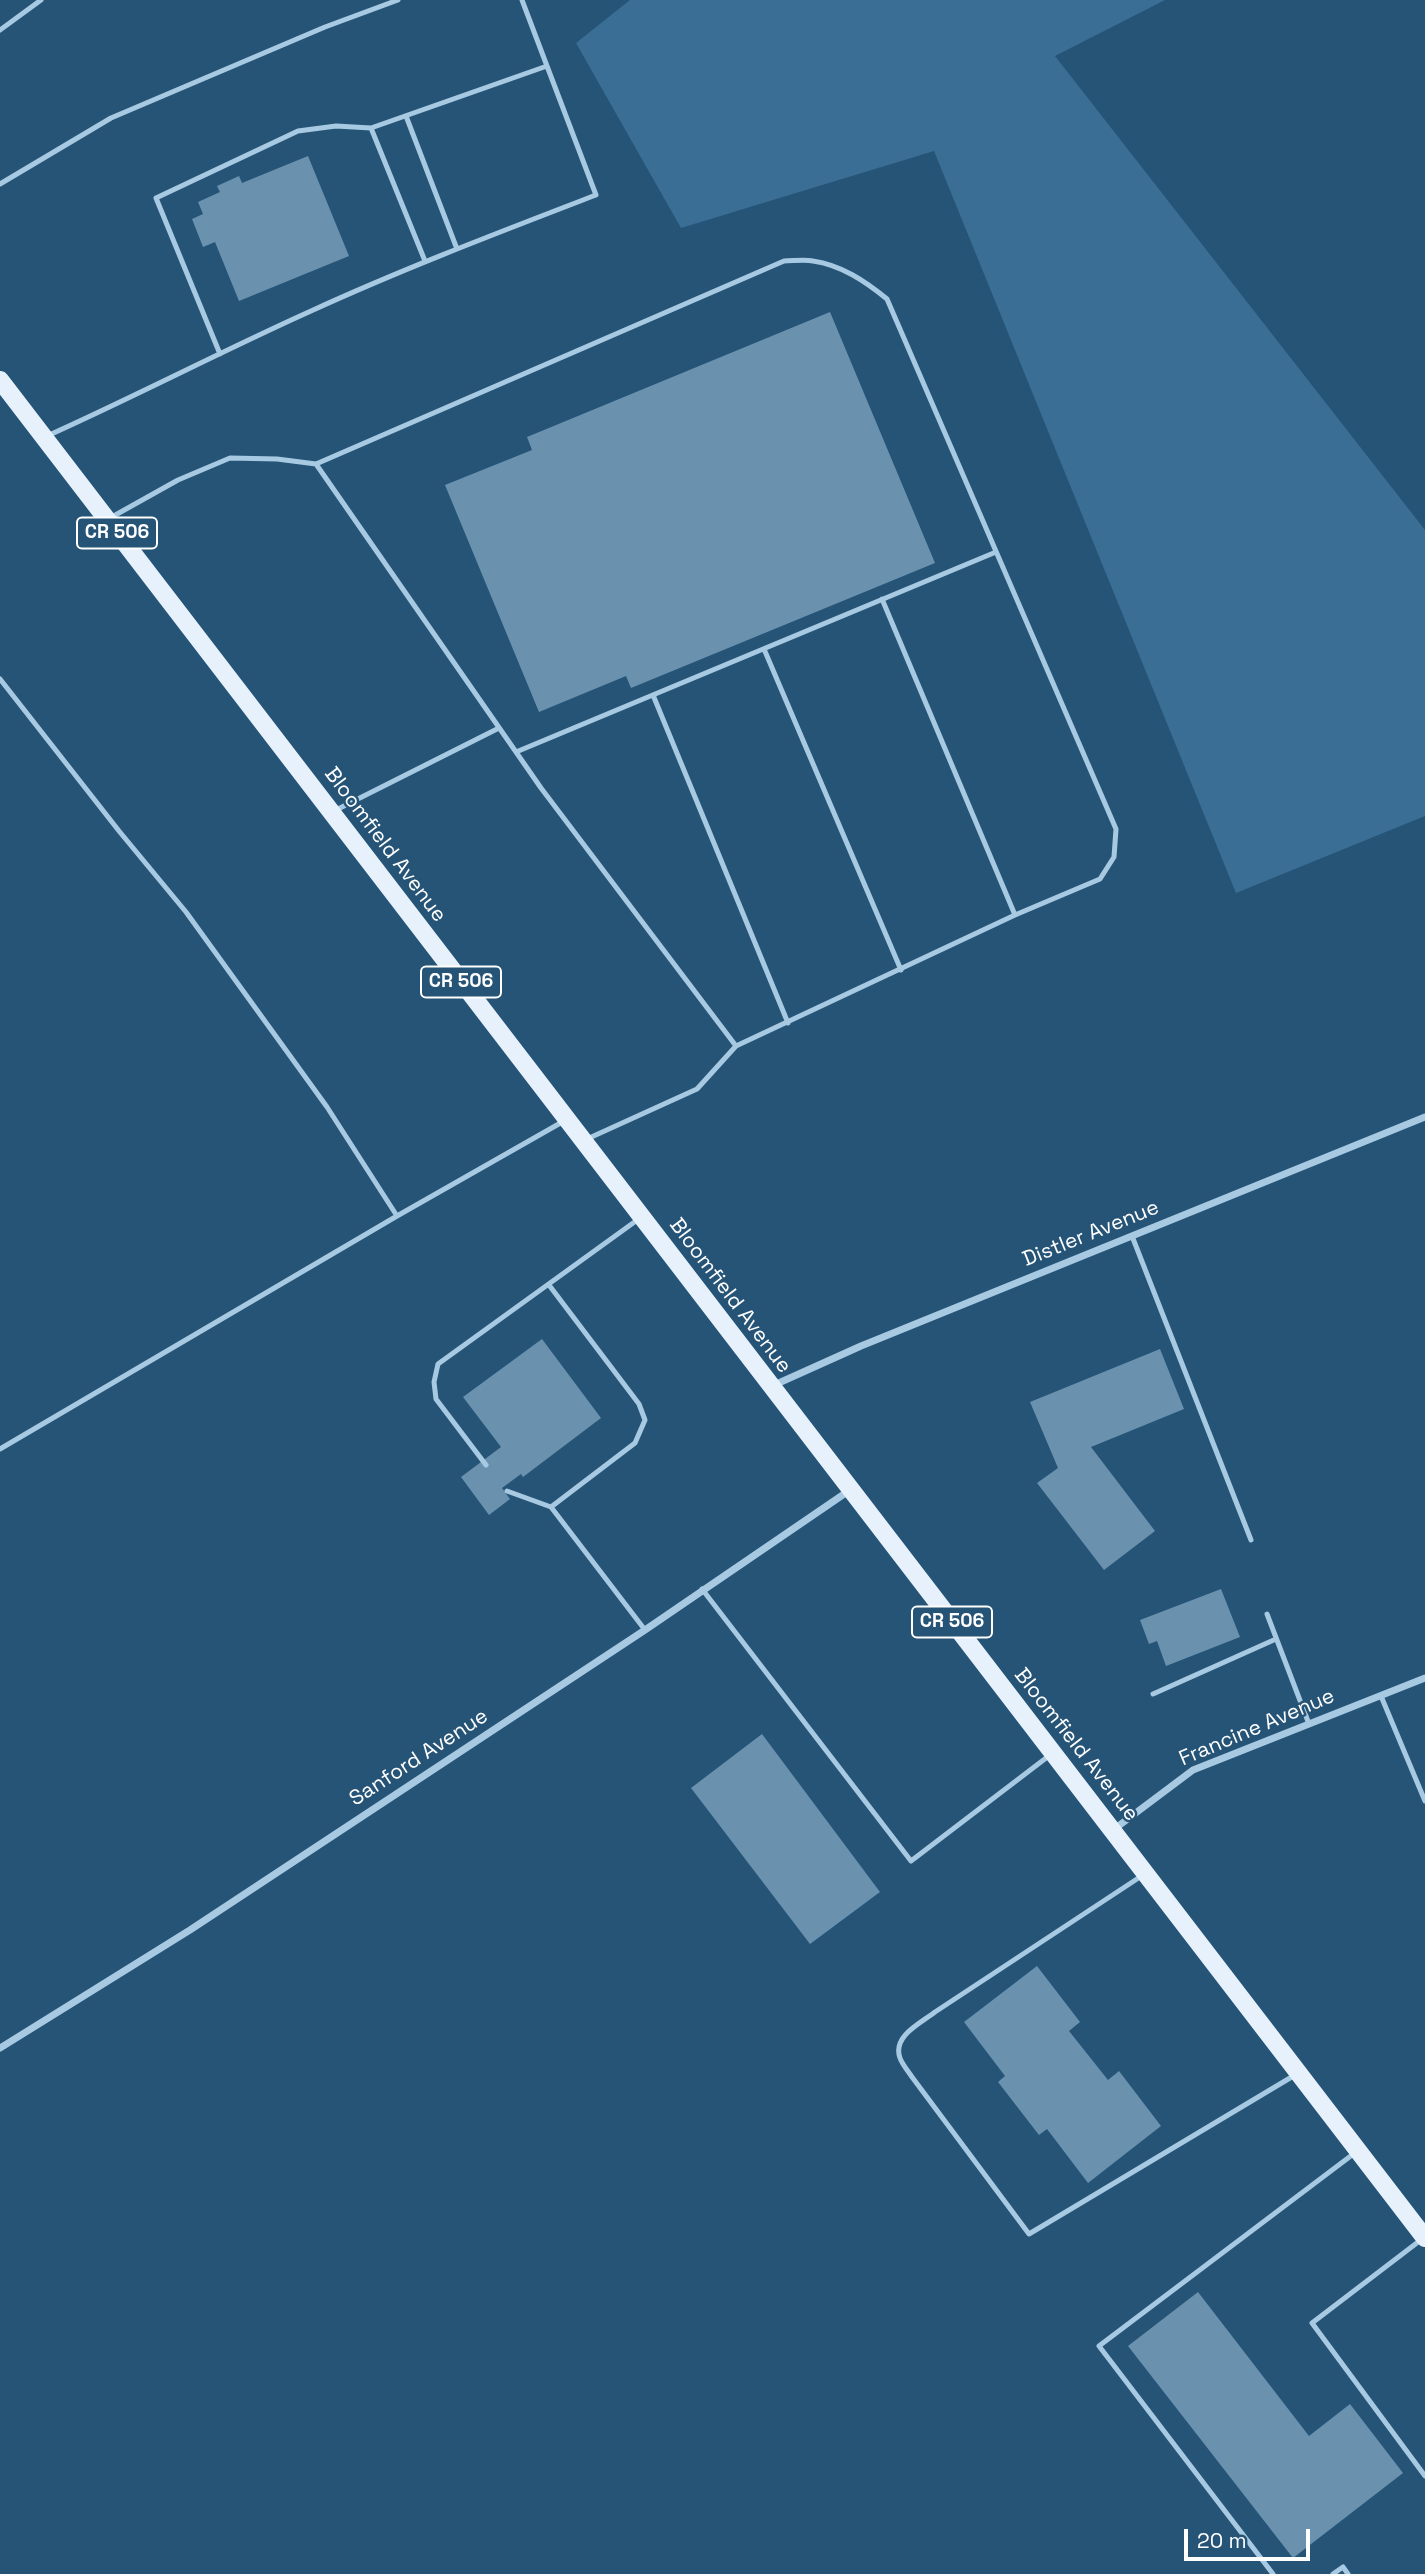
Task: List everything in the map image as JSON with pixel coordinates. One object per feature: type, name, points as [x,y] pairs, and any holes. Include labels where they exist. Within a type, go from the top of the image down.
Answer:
[{"type":"main road","name":"Bloomfield Avenue","points":[[0,380],[1425,2237]]},
{"type":"street","name":"Distler Avenue","points":[[772,1387],[861,1346],[1425,1117]]},
{"type":"street","name":"Sanford Avenue","points":[[0,2048],[190,1930],[645,1630],[851,1490]]},
{"type":"street","name":"Francine Avenue","points":[[1113,1830],[1193,1770],[1425,1678]]},
{"type":"lane","points":[[0,30],[41,0]]},
{"type":"lane","points":[[0,184],[111,118],[325,27],[398,0]]},
{"type":"lane","points":[[44,437],[309,311],[457,248],[596,195],[522,0]]},
{"type":"lane","points":[[220,354],[156,198],[298,131],[336,126],[371,128],[547,66]]},
{"type":"lane","points":[[406,116],[457,248]]},
{"type":"lane","points":[[371,128],[425,261]]},
{"type":"lane","points":[[107,520],[178,480],[230,458],[277,458],[316,464],[784,261],[812,261],[860,277],[887,299],[1116,829],[1114,857],[1100,878],[736,1046],[697,1089],[583,1141]]},
{"type":"lane","points":[[316,464],[516,752],[736,1046]]},
{"type":"lane","points":[[516,752],[996,552]]},
{"type":"lane","points":[[882,599],[1015,915]]},
{"type":"lane","points":[[764,649],[901,970]]},
{"type":"lane","points":[[0,679],[119,831],[187,912],[327,1107],[397,1216]]},
{"type":"lane","points":[[653,695],[788,1023]]},
{"type":"lane","points":[[331,812],[499,728]]},
{"type":"lane","points":[[0,1449],[397,1216],[567,1120]]},
{"type":"lane","points":[[486,1465],[436,1399],[434,1382],[438,1364],[642,1217]]},
{"type":"lane","points":[[1132,1236],[1251,1540]]},
{"type":"lane","points":[[549,1285],[639,1404],[645,1420],[635,1443],[551,1507]]},
{"type":"lane","points":[[507,1491],[551,1507],[645,1630]]},
{"type":"lane","points":[[702,1589],[911,1861],[1053,1753]]},
{"type":"lane","points":[[1267,1614],[1309,1724]]},
{"type":"lane","points":[[1153,1694],[1276,1639]]},
{"type":"lane","points":[[1381,1696],[1425,1801]]},
{"type":"lane","points":[[1145,1873],[935,2012],[905,2034],[899,2045],[900,2057],[912,2077],[1029,2234],[1298,2073]]},
{"type":"lane","points":[[1273,2574],[1099,2346],[1358,2150]]},
{"type":"lane","points":[[1425,2237],[1312,2323],[1425,2476]]},
{"type":"lane","points":[[1333,2574],[1343,2567],[1348,2574]]},
{"type":"shaded area","points":[[630,0],[1165,0],[1055,56],[1425,530],[1425,816],[1236,893],[934,151],[681,228],[576,43]]},
{"type":"building","points":[[308,156],[349,256],[239,301],[215,242],[203,247],[192,219],[203,214],[198,202],[220,192],[217,186],[239,176],[242,183]]},
{"type":"building","points":[[830,312],[935,563],[631,688],[626,676],[539,712],[445,485],[532,450],[527,437]]},
{"type":"building","points":[[542,1339],[601,1418],[523,1477],[521,1474],[502,1488],[510,1499],[489,1515],[461,1477],[501,1447],[463,1397]]},
{"type":"building","points":[[1160,1349],[1184,1409],[1091,1447],[1155,1531],[1104,1570],[1037,1483],[1058,1468],[1030,1402]]},
{"type":"building","points":[[1221,1589],[1240,1637],[1166,1666],[1157,1641],[1149,1644],[1140,1620]]},
{"type":"building","points":[[762,1734],[880,1892],[810,1944],[691,1788]]},
{"type":"building","points":[[1037,1966],[1080,2022],[1069,2031],[1108,2080],[1119,2071],[1161,2126],[1088,2183],[1047,2129],[1039,2135],[998,2082],[1005,2076],[964,2022]]},
{"type":"building","points":[[1198,2292],[1309,2436],[1350,2404],[1403,2473],[1293,2558],[1128,2346]]}]
